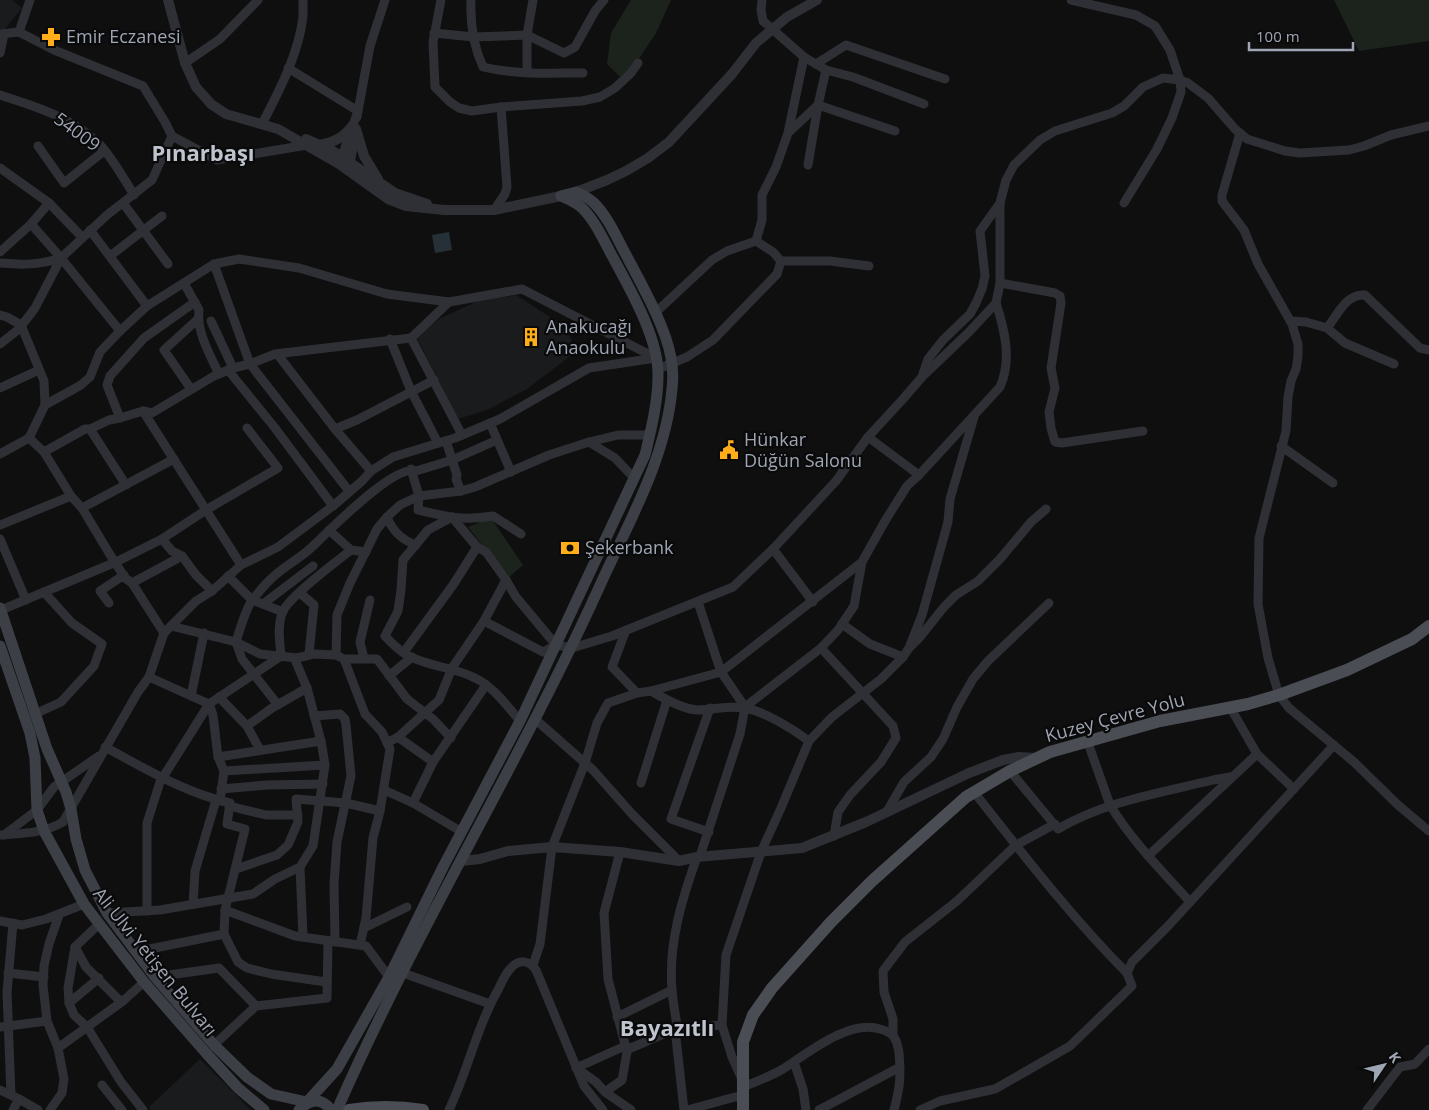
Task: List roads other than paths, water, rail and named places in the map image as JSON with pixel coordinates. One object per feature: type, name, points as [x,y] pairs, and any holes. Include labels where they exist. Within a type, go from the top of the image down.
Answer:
[{"type":"main road","points":[[337,1110],[356,1067],[403,973],[572,648],[649,478],[662,442],[672,387],[671,364],[666,338],[608,221],[587,197],[576,192],[561,196]]},
{"type":"main road","points":[[303,1106],[337,1069],[389,977],[520,721],[645,455],[656,402],[657,364],[651,338],[643,316],[590,218],[582,208],[561,196]]},
{"type":"main road","points":[[0,609],[47,750],[71,809],[73,826],[85,870],[107,913],[155,977],[214,1045],[247,1077],[270,1094],[303,1106],[320,1101],[331,1110]]},
{"type":"main road","name":"Kuzey Çevre Yolu","points":[[744,1098],[743,1042],[753,1016],[772,988],[831,922],[872,881],[953,808],[974,792],[1036,758],[1087,740],[1120,733],[1160,721],[1279,695],[1347,670],[1412,639],[1429,626]]},
{"type":"main road","name":"Ali Ulvi Yetişen Bulvarı","points":[[0,646],[30,733],[35,758],[37,810],[44,831],[84,904],[144,982],[238,1088],[264,1110]]},
{"type":"main road","points":[[349,1110],[367,1107],[405,1107],[423,1110]]},
{"type":"street","points":[[18,32],[30,0]]},
{"type":"street","points":[[185,63],[220,39],[258,0]]},
{"type":"street","points":[[262,124],[288,68],[300,31],[303,0]]},
{"type":"street","points":[[345,164],[355,127],[370,46],[385,0]]},
{"type":"street","points":[[442,0],[433,42],[435,87],[459,108],[472,111],[501,106],[582,101],[600,97],[615,88],[631,73],[638,63]]},
{"type":"street","points":[[471,0],[474,37],[477,52],[484,67],[527,72],[584,73]]},
{"type":"street","points":[[527,72],[527,35],[532,0]]},
{"type":"street","points":[[434,33],[474,37],[527,35],[564,53],[576,47],[595,11],[604,0]]},
{"type":"street","points":[[762,0],[763,21],[774,28],[804,57],[826,70],[853,77],[924,104]]},
{"type":"street","points":[[576,192],[626,170],[648,158],[669,142],[732,74],[756,43],[788,17],[817,0]]},
{"type":"street","points":[[1071,0],[1136,15],[1155,26],[1170,50],[1180,80],[1181,92],[1172,118],[1157,149],[1124,203]]},
{"type":"street","points":[[170,1],[185,63],[196,87],[211,104],[226,114],[295,134],[320,145],[388,199],[406,206],[444,210],[494,210],[561,196]]},
{"type":"street","points":[[0,53],[2,34],[18,32],[54,50],[143,86],[172,136],[217,160],[306,145]]},
{"type":"street","points":[[816,64],[846,45],[945,78]]},
{"type":"street","points":[[756,241],[762,220],[762,195],[776,167],[788,133],[804,57]]},
{"type":"street","points":[[288,68],[358,111]]},
{"type":"street","points":[[808,165],[826,70]]},
{"type":"street","points":[[893,1035],[874,1027],[861,1028],[827,1040],[773,1075],[744,1098],[735,1098],[686,1110],[675,1029],[677,1025],[672,990],[677,920],[684,892],[709,832],[740,734],[745,708],[821,648],[842,624],[854,606],[862,562],[907,486],[920,475],[974,417],[1000,387],[1005,376],[1007,361],[1005,339],[996,303],[1000,283],[1000,203],[1008,175],[1027,150],[1040,140],[1055,131],[1112,113],[1124,106],[1142,86],[1163,78],[1180,80],[1208,98],[1247,139],[1285,151],[1300,153],[1334,152],[1364,146],[1392,135],[1429,126]]},
{"type":"street","name":"54009","points":[[0,95],[42,108],[80,129],[104,151],[134,195]]},
{"type":"street","points":[[788,133],[818,105]]},
{"type":"street","points":[[818,105],[894,131]]},
{"type":"street","points":[[494,210],[505,194],[507,187],[501,106]]},
{"type":"street","points":[[320,145],[338,140],[355,127]]},
{"type":"street","points":[[355,127],[364,156],[382,184]]},
{"type":"street","points":[[278,129],[382,184],[395,193],[444,210]]},
{"type":"street","points":[[1240,133],[1222,195],[1222,201],[1244,230],[1258,264],[1290,321],[1295,332],[1298,357],[1296,369],[1290,381],[1286,431],[1259,538],[1258,604],[1268,658],[1279,695],[1289,708],[1354,762],[1398,805],[1429,831]]},
{"type":"street","points":[[0,344],[19,329],[35,308],[61,258],[90,230],[152,180],[172,136]]},
{"type":"street","points":[[38,146],[64,183],[104,151]]},
{"type":"street","points":[[2,173],[48,203],[82,237]]},
{"type":"street","points":[[0,252],[31,224],[48,203]]},
{"type":"street","points":[[122,203],[168,264]]},
{"type":"street","points":[[922,377],[928,359],[943,340],[970,314],[976,303],[982,289],[984,276],[980,231],[1000,203]]},
{"type":"street","points":[[110,256],[162,216]]},
{"type":"street","points":[[31,224],[120,331]]},
{"type":"street","points":[[90,230],[147,306]]},
{"type":"street","points":[[756,241],[773,252],[781,261],[830,261],[869,266]]},
{"type":"street","points":[[655,313],[712,260],[727,251],[756,241]]},
{"type":"street","points":[[0,263],[44,264],[61,258]]},
{"type":"street","points":[[45,405],[81,385],[90,377],[100,352],[147,306],[214,264],[239,259],[299,268],[387,294],[449,302],[522,289],[657,364]]},
{"type":"street","points":[[2,835],[44,831],[54,828],[63,822],[148,677],[164,634],[196,602],[212,591],[241,565],[278,547],[333,506],[371,471],[393,457],[442,442],[490,424],[588,368],[671,364],[687,357],[713,340],[777,274],[781,261]]},
{"type":"street","points":[[214,264],[250,364],[349,491]]},
{"type":"street","points":[[184,283],[200,310],[198,319],[209,352],[275,428],[333,506]]},
{"type":"street","points":[[1000,283],[1055,293],[1060,296],[1061,303],[1051,368],[1055,388],[1049,412],[1055,442],[1062,444],[1143,431]]},
{"type":"street","points":[[1327,328],[1342,306],[1359,294],[1365,295],[1420,348],[1429,350]]},
{"type":"street","points":[[120,418],[107,385],[110,376],[144,338],[195,302]]},
{"type":"street","points":[[44,452],[84,429],[90,429],[109,420],[143,411],[152,413],[191,389],[227,371],[278,354],[412,338],[449,302]]},
{"type":"street","points":[[484,621],[543,652],[556,645],[572,648],[626,630],[732,587],[773,549],[836,481],[868,437],[904,400],[922,377],[996,303]]},
{"type":"street","points":[[0,315],[21,325],[44,381],[45,405],[29,438],[0,454]]},
{"type":"street","points":[[191,389],[164,350],[198,319]]},
{"type":"street","points":[[211,321],[227,371]]},
{"type":"street","points":[[1290,321],[1306,322],[1327,328],[1345,343],[1394,364]]},
{"type":"street","points":[[412,338],[462,435]]},
{"type":"street","points":[[390,340],[411,391],[452,460],[461,491]]},
{"type":"street","points":[[278,354],[335,429],[371,471]]},
{"type":"street","points":[[0,388],[39,370]]},
{"type":"street","points":[[335,429],[357,420],[434,380]]},
{"type":"street","points":[[143,411],[241,565]]},
{"type":"street","points":[[909,648],[922,615],[948,522],[950,499],[974,417]]},
{"type":"street","points":[[490,424],[511,472]]},
{"type":"street","points":[[0,609],[116,562],[162,538],[278,468],[247,428]]},
{"type":"street","points":[[90,429],[126,486]]},
{"type":"street","points":[[360,945],[364,928],[373,838],[380,811],[390,749],[382,732],[365,714],[340,657],[337,615],[350,583],[377,530],[400,505],[419,496],[461,491],[549,455],[589,442],[618,435],[650,435]]},
{"type":"street","points":[[868,437],[920,475]]},
{"type":"street","points":[[29,438],[44,452],[71,496],[82,508],[99,538],[124,575],[132,583],[164,634]]},
{"type":"street","points":[[278,705],[242,659],[236,642],[252,600],[273,577],[308,551],[329,530],[396,474],[452,460],[497,440]]},
{"type":"street","points":[[589,442],[615,458],[634,478]]},
{"type":"street","points":[[1281,446],[1333,483]]},
{"type":"street","points":[[82,508],[174,459]]},
{"type":"street","points":[[411,469],[419,496],[418,510],[452,518],[472,519],[493,516],[521,534]]},
{"type":"street","points":[[0,525],[71,496]]},
{"type":"street","points":[[744,1098],[722,1026],[726,955],[761,852],[809,742],[832,717],[881,679],[903,657],[950,601],[978,581],[1000,559],[1031,522],[1046,509]]},
{"type":"street","points":[[387,517],[391,527],[408,542],[416,545]]},
{"type":"street","points":[[452,518],[477,547],[486,552],[516,597],[556,645]]},
{"type":"street","points":[[452,518],[428,530],[403,560],[402,590],[398,612],[385,636],[412,657],[442,668],[452,668],[477,679],[486,685],[520,721]]},
{"type":"street","points":[[329,530],[351,550],[366,552]]},
{"type":"street","points":[[162,538],[172,551],[182,556],[212,591]]},
{"type":"street","points":[[0,539],[26,600]]},
{"type":"street","points":[[404,652],[477,547]]},
{"type":"street","points":[[773,549],[813,602]]},
{"type":"street","points":[[281,656],[278,629],[283,612],[318,576],[351,550]]},
{"type":"street","points":[[132,583],[182,556]]},
{"type":"street","points":[[533,965],[540,944],[552,847],[585,763],[597,723],[608,703],[637,693],[721,672],[862,562]]},
{"type":"street","points":[[263,604],[313,566]]},
{"type":"street","points":[[109,603],[100,591],[124,575]]},
{"type":"street","points":[[228,576],[252,600],[283,612]]},
{"type":"street","points":[[387,743],[398,737],[439,700],[452,668],[484,621],[506,580]]},
{"type":"street","points":[[35,714],[61,702],[94,666],[102,644],[72,623],[44,592]]},
{"type":"street","points":[[300,593],[314,604],[309,654]]},
{"type":"street","points":[[364,658],[360,642],[370,600]]},
{"type":"street","points":[[698,602],[721,672],[745,708]]},
{"type":"street","points":[[886,813],[904,782],[931,757],[944,739],[957,707],[974,679],[988,661],[1049,603]]},
{"type":"street","points":[[842,624],[870,644],[903,657]]},
{"type":"street","points":[[171,626],[236,642],[260,654],[297,658],[309,654],[377,659],[407,698],[426,712],[451,738]]},
{"type":"street","points":[[626,630],[612,667],[637,693]]},
{"type":"street","points":[[191,696],[204,633]]},
{"type":"street","points":[[1412,639],[1429,637]]},
{"type":"street","points":[[821,648],[893,726],[896,738],[881,762],[850,795],[838,812],[834,836]]},
{"type":"street","points":[[147,911],[147,823],[160,782],[209,704],[281,656]]},
{"type":"street","points":[[389,676],[412,657]]},
{"type":"street","points":[[107,913],[147,911],[253,894],[275,879],[300,867],[313,846],[325,765],[321,741],[307,688],[296,662],[297,658]]},
{"type":"street","points":[[148,677],[209,704]]},
{"type":"street","points":[[413,803],[433,762],[486,685]]},
{"type":"street","points":[[247,726],[307,688]]},
{"type":"street","points":[[651,691],[667,700],[696,710],[745,708],[774,719],[809,742]]},
{"type":"street","points":[[219,697],[247,726],[260,750]]},
{"type":"street","points":[[641,783],[667,700]]},
{"type":"street","points":[[193,904],[196,871],[218,800],[224,771],[218,757],[209,704]]},
{"type":"street","points":[[1230,707],[1257,754],[1294,789]]},
{"type":"street","points":[[709,832],[671,819],[710,708]]},
{"type":"street","points":[[214,1045],[256,1006],[327,998],[326,982],[331,941],[337,842],[351,776],[345,719],[340,714],[314,716]]},
{"type":"street","points":[[536,720],[585,763],[632,814],[680,861]]},
{"type":"street","points":[[398,737],[433,762]]},
{"type":"street","points":[[1087,740],[1110,805],[1148,856],[1190,902]]},
{"type":"street","points":[[218,757],[321,741]]},
{"type":"street","points":[[1127,972],[1132,962],[1190,902],[1334,745]]},
{"type":"street","points":[[104,751],[173,784],[230,803],[227,824],[245,829],[225,910],[224,934],[238,962],[247,968],[271,974],[326,982]]},
{"type":"street","points":[[2,835],[37,810],[54,787],[61,781],[104,751]]},
{"type":"street","points":[[1148,856],[1230,777],[1257,754]]},
{"type":"street","points":[[461,861],[480,859],[508,852],[552,847],[620,852],[680,861],[699,856],[802,848],[886,813],[994,763],[1019,757],[1036,758]]},
{"type":"street","points":[[224,771],[325,765]]},
{"type":"street","points":[[1010,771],[1058,828],[1090,812],[1110,805],[1230,777]]},
{"type":"street","points":[[221,789],[267,785],[323,784]]},
{"type":"street","points":[[384,790],[413,803],[462,832]]},
{"type":"street","points":[[920,1110],[940,1102],[995,1089],[1070,1046],[1132,986],[1127,972],[1090,935],[1048,886],[974,792]]},
{"type":"street","points":[[236,869],[277,855],[288,845],[298,822],[296,799],[346,803],[380,811]]},
{"type":"street","points":[[229,806],[266,814],[298,815]]},
{"type":"street","points":[[894,1110],[900,1086],[900,1067],[898,1043],[893,1035],[893,1019],[884,992],[883,972],[905,942],[957,901],[1016,846],[1055,824]]},
{"type":"street","points":[[605,1092],[622,1080],[627,1052],[608,979],[604,913],[620,852]]},
{"type":"street","points":[[300,867],[303,937]]},
{"type":"street","points":[[0,921],[22,925],[59,915],[84,904]]},
{"type":"street","points":[[364,928],[407,908]]},
{"type":"street","points":[[225,910],[295,936],[366,946],[389,977]]},
{"type":"street","points":[[50,1110],[62,1093],[64,1078],[58,1048],[47,1020],[44,977],[49,944],[59,915]]},
{"type":"street","points":[[13,923],[4,1027],[15,1097],[13,1110]]},
{"type":"street","points":[[99,924],[75,947],[68,988],[69,1002],[74,1015],[87,1027],[121,1082],[143,1110]]},
{"type":"street","points":[[135,952],[224,934]]},
{"type":"street","points":[[75,947],[86,967],[118,999],[123,1001]]},
{"type":"street","points":[[449,1110],[490,1004],[510,968],[517,962],[525,961],[533,965],[536,970],[584,1086],[604,1110]]},
{"type":"street","points":[[155,977],[219,968],[256,1006]]},
{"type":"street","points":[[8,973],[44,977]]},
{"type":"street","points":[[403,973],[490,1004]]},
{"type":"street","points":[[69,1002],[99,978]]},
{"type":"street","points":[[58,1048],[123,1001],[144,982]]},
{"type":"street","points":[[617,1017],[672,990]]},
{"type":"street","points":[[4,1027],[47,1020]]},
{"type":"street","points":[[576,1068],[625,1046],[631,1048],[675,1029],[722,1026]]},
{"type":"street","points":[[1367,1110],[1400,1068],[1415,1064],[1429,1049]]},
{"type":"street","points":[[794,1062],[803,1088],[806,1110]]},
{"type":"street","points":[[819,1110],[900,1067]]},
{"type":"street","points":[[576,1068],[631,1110]]},
{"type":"street","points":[[102,1085],[122,1110]]},
{"type":"street","points":[[0,1090],[38,1110]]},
{"type":"place","name":"Emir Eczanesi","points":[[51,37]]},
{"type":"place","name":"Anakucağı Anaokulu","points":[[531,337]]},
{"type":"place","name":"Hünkar Düğün Salonu","points":[[729,450]]},
{"type":"place","name":"Şekerbank","points":[[570,548]]},
{"type":"district","name":"Pınarbaşı","points":[[203,153]]},
{"type":"district","name":"Bayazıtlı","points":[[667,1028]]}]
